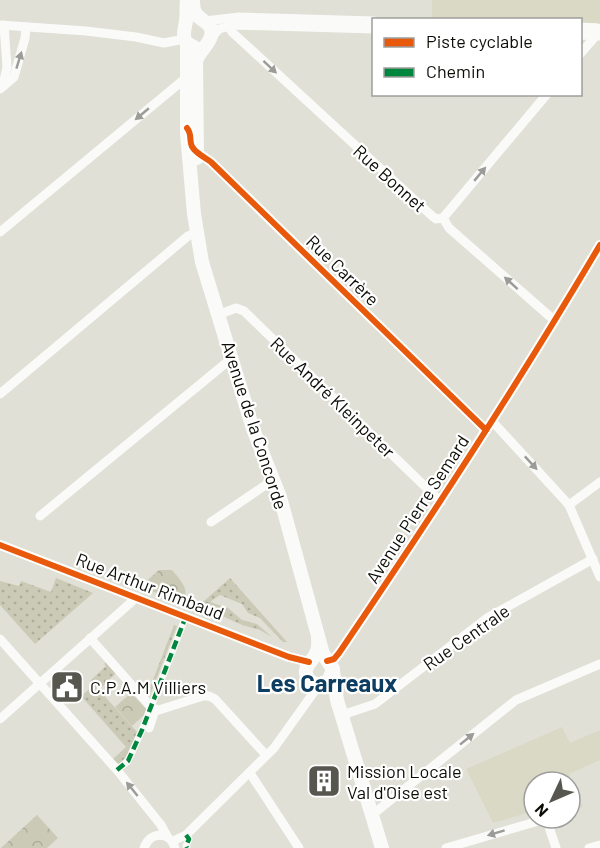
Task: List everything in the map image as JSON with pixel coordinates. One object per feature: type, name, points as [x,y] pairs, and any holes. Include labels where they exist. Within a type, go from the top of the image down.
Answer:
[{"type":"main road","name":"Avenue de la Concorde","points":[[187,0],[185,34],[187,128],[202,262],[254,429],[293,542],[318,636],[329,664],[337,700]]},
{"type":"main road","points":[[193,0],[195,12],[203,20],[210,27],[209,40],[196,47],[185,34],[193,19],[203,20]]},
{"type":"main road","name":"Avenue de la Concorde","points":[[195,214],[196,65],[199,53],[209,40]]},
{"type":"main road","points":[[318,636],[317,652],[308,669],[311,682],[328,689],[337,700],[382,848]]},
{"type":"main road","points":[[308,669],[318,658],[329,664],[329,680],[320,685]]},
{"type":"street","points":[[203,20],[239,16],[372,21]]},
{"type":"street","points":[[1,88],[7,68],[2,25],[86,31],[164,43],[179,40],[185,34]]},
{"type":"street","points":[[209,40],[219,29],[229,26],[372,29]]},
{"type":"street","name":"Rue Bonnet","points":[[229,26],[232,32],[431,215],[436,219],[443,219],[449,228],[555,321]]},
{"type":"street","points":[[1,88],[14,77],[26,27]]},
{"type":"street","points":[[582,28],[597,32]]},
{"type":"street","points":[[582,36],[597,32]]},
{"type":"street","points":[[582,51],[597,32]]},
{"type":"street","points":[[0,232],[187,77]]},
{"type":"street","points":[[443,219],[545,96]]},
{"type":"street","name":"Rue Carrère","points":[[187,128],[191,133],[192,146],[197,152],[211,162],[569,505],[600,577]]},
{"type":"street","points":[[0,394],[188,236],[197,232]]},
{"type":"street","name":"Avenue Pierre Semard","points":[[329,664],[339,653],[441,502],[600,245]]},
{"type":"street","name":"Rue André Kleinpeter","points":[[218,315],[236,308],[244,311],[441,502]]},
{"type":"street","points":[[40,516],[232,358]]},
{"type":"street","points":[[212,522],[273,480]]},
{"type":"street","points":[[569,505],[600,482]]},
{"type":"street","name":"Rue Arthur Rimbaud","points":[[0,545],[289,657],[308,669]]},
{"type":"street","name":"Rue Centrale","points":[[342,715],[375,704],[487,618],[593,559]]},
{"type":"street","points":[[0,719],[137,597]]},
{"type":"street","points":[[148,728],[186,616]]},
{"type":"street","points":[[90,638],[153,708]]},
{"type":"street","points":[[0,639],[117,770],[172,842]]},
{"type":"street","points":[[372,815],[516,700],[600,664]]},
{"type":"street","points":[[266,754],[270,744],[305,696],[308,669]]},
{"type":"street","points":[[172,842],[186,835],[274,748],[320,685]]},
{"type":"street","points":[[117,770],[128,761],[153,708],[203,696],[215,699],[266,754]]},
{"type":"street","points":[[250,772],[299,848]]},
{"type":"street","points":[[446,848],[545,820],[551,830],[556,848]]},
{"type":"street","points":[[144,848],[152,836],[160,834],[172,842]]},
{"type":"street","points":[[186,835],[189,839],[187,848]]},
{"type":"street","points":[[589,848],[600,845]]},
{"type":"shaded area","points":[[432,0],[600,0],[600,26],[582,26],[582,18],[432,18]]},
{"type":"shaded area","points":[[562,727],[570,743],[600,730],[600,760],[578,770],[522,770],[522,815],[493,823],[466,769]]},
{"type":"green space","points":[[159,570],[172,570],[182,582],[186,594],[183,605],[141,586]]},
{"type":"green space","points":[[56,578],[93,593],[35,644],[0,605],[0,581],[19,586],[21,581],[51,592]]},
{"type":"green space","points":[[230,578],[287,642],[283,642],[260,618],[248,613],[242,604],[220,595],[210,602],[228,608],[242,620],[257,624],[272,637],[209,610],[195,609]]},
{"type":"green space","points":[[174,625],[177,626],[150,695],[148,693]]},
{"type":"green space","points":[[106,662],[116,673],[99,690],[137,732],[127,756],[119,764],[113,759],[126,747],[81,696],[93,686],[90,681],[106,666],[104,664]]},
{"type":"green space","points":[[131,693],[146,709],[144,715],[132,726],[115,707]]},
{"type":"green space","points":[[37,815],[58,838],[47,848],[1,848]]},
{"type":"marked path","points":[[117,770],[128,761],[142,730],[186,616]]},
{"type":"marked path","points":[[186,835],[189,839],[187,848]]},
{"type":"cycle path","points":[[187,128],[195,150],[211,162],[486,430]]},
{"type":"cycle path","points":[[327,661],[334,659],[339,653],[440,502],[600,245]]},
{"type":"cycle path","points":[[0,545],[289,657],[309,662]]},
{"type":"place","name":"C.P.A.M Villiers","points":[[67,687]]},
{"type":"place","name":"Mission Locale Val d'Oise est","points":[[324,781]]},
{"type":"district","name":"Les Carreaux","points":[[327,682]]}]
